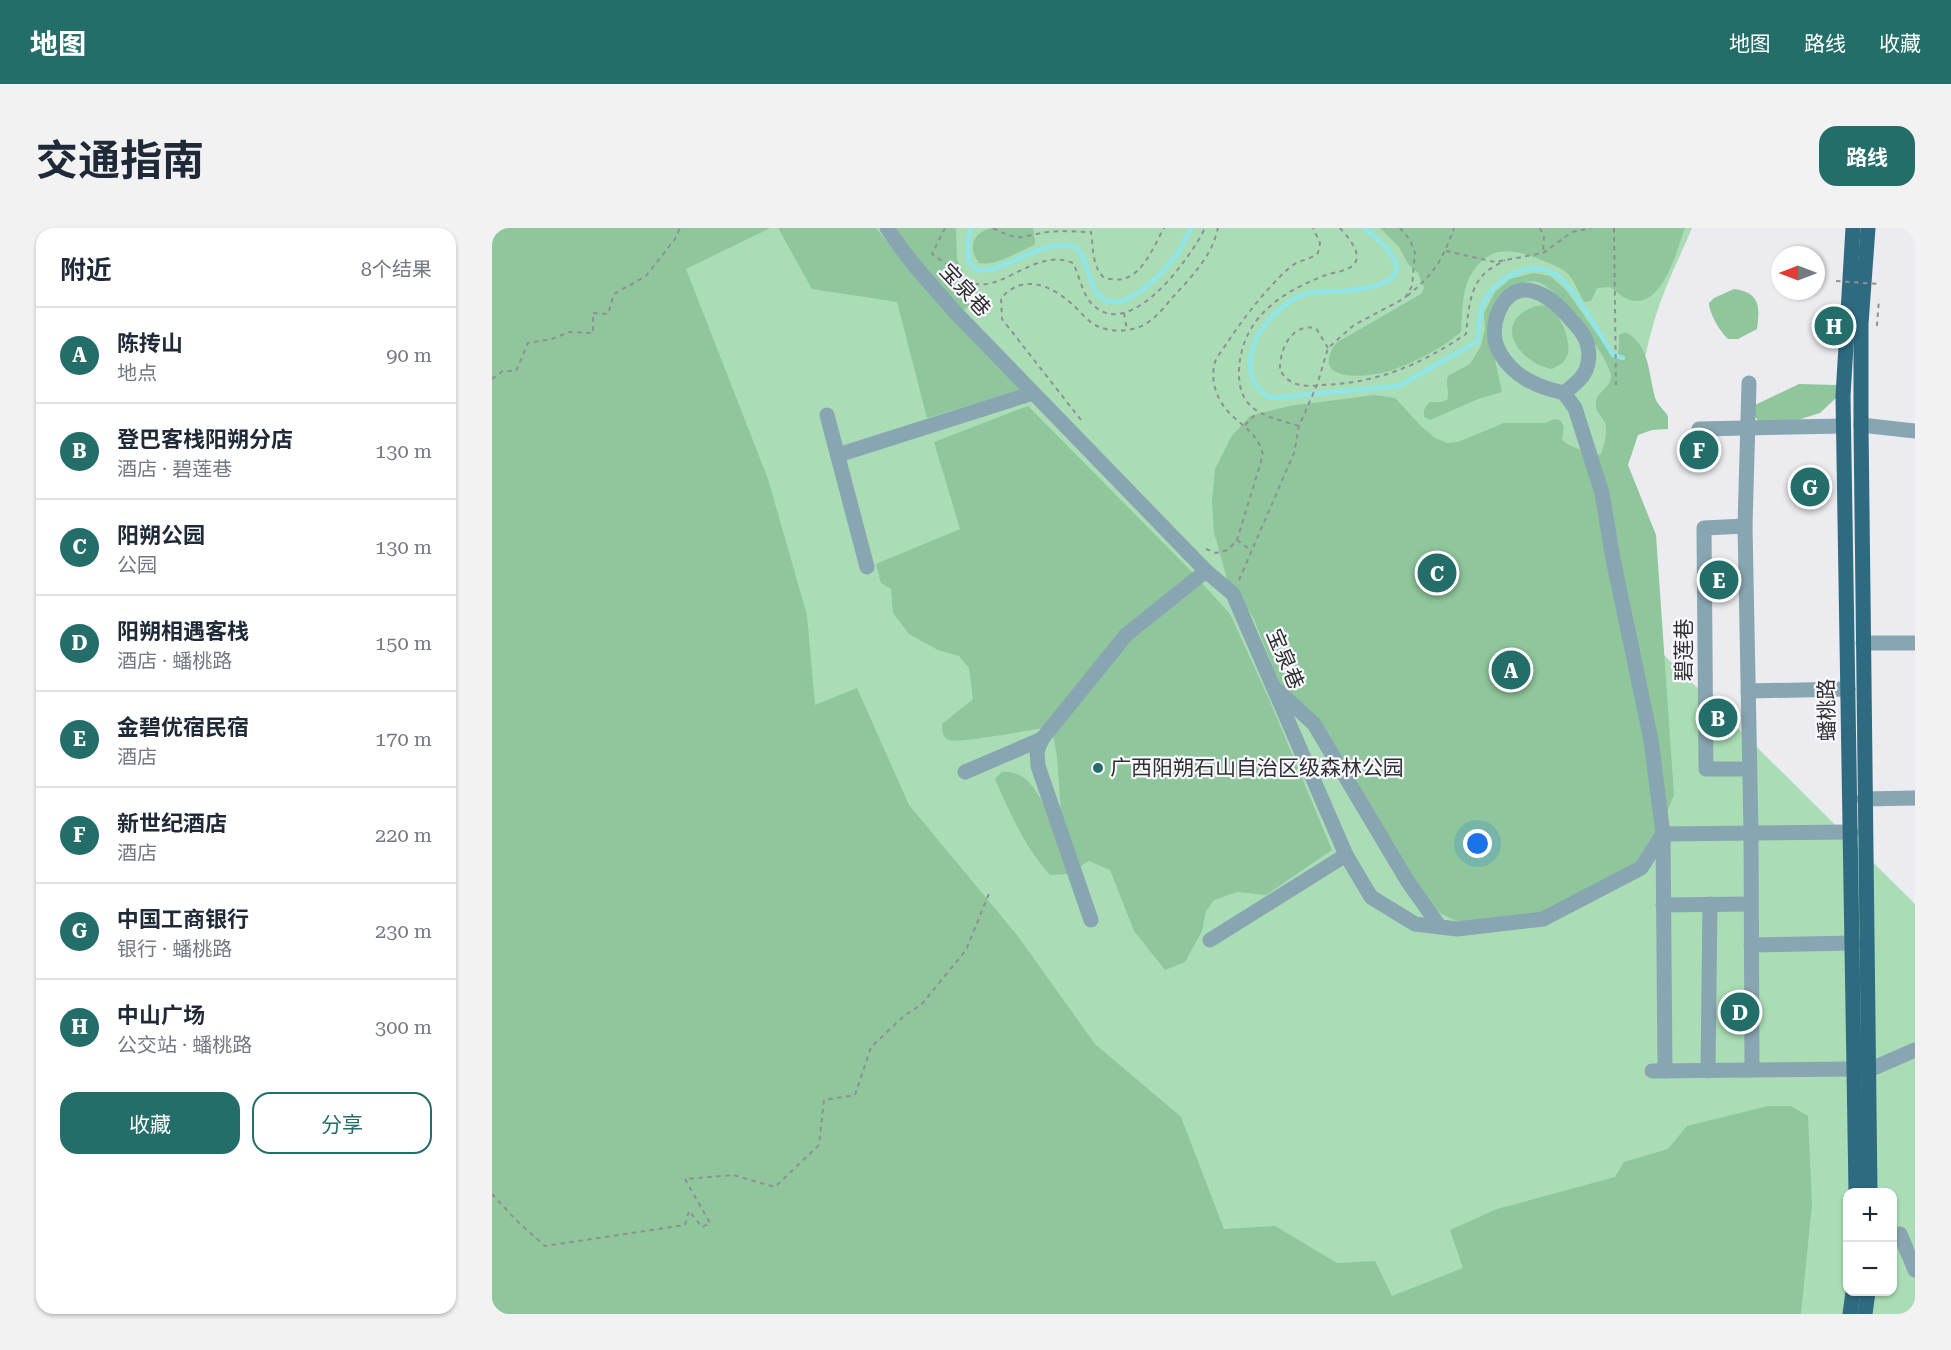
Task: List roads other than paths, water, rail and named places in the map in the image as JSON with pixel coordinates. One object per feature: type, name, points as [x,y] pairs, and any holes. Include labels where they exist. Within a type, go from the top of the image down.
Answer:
[{"type":"main road","name":"蟠桃路","points":[[1853,228],[1844,349],[1843,426],[1853,943],[1870,1188]]},
{"type":"main road","name":"蟠桃路","points":[[1856,1188],[1862,1070],[1864,799],[1861,324],[1868,228]]},
{"type":"main road","points":[[1850,1314],[1852,1296]]},
{"type":"main road","points":[[1865,1314],[1867,1296]]},
{"type":"street","name":"宝泉巷","points":[[887,228],[924,277],[1033,393],[1206,571],[1233,594],[1346,855],[1371,897],[1415,924],[1457,929],[1542,919],[1641,868],[1663,834]]},
{"type":"street","points":[[1564,393],[1581,379],[1586,371],[1588,346],[1582,333],[1548,297],[1530,290],[1521,290],[1511,295],[1499,310],[1495,323],[1497,348],[1511,369],[1518,375],[1548,389],[1564,393],[1575,408],[1602,493],[1613,559],[1651,740],[1663,834],[1658,1071],[1862,1070],[1915,1050]]},
{"type":"street","points":[[1749,383],[1745,526],[1751,832],[1752,1070]]},
{"type":"street","points":[[838,454],[1033,393]]},
{"type":"street","points":[[827,415],[867,567]]},
{"type":"street","points":[[1861,425],[1915,430]]},
{"type":"street","points":[[1699,429],[1843,426]]},
{"type":"street","name":"碧莲巷","points":[[1745,526],[1704,528],[1706,769],[1749,769]]},
{"type":"street","points":[[1091,920],[1038,766],[1037,751],[1042,739],[1126,636],[1206,571]]},
{"type":"street","points":[[1863,643],[1915,643]]},
{"type":"street","points":[[1275,688],[1314,724],[1408,882],[1440,927]]},
{"type":"street","points":[[1748,691],[1848,689]]},
{"type":"street","points":[[965,772],[1042,739]]},
{"type":"street","points":[[1864,799],[1915,798]]},
{"type":"street","points":[[1663,834],[1851,832]]},
{"type":"street","points":[[1210,940],[1346,855]]},
{"type":"street","points":[[1708,1071],[1710,904]]},
{"type":"street","points":[[1663,905],[1751,904]]},
{"type":"street","points":[[1751,945],[1853,943]]},
{"type":"street","points":[[1897,1235],[1900,1234],[1915,1270]]},
{"type":"waterway","points":[[971,228],[968,252],[971,265],[980,270],[992,269],[1053,246],[1076,247],[1097,293],[1106,301],[1117,302],[1141,291],[1163,271],[1178,253],[1191,228]]},
{"type":"waterway","points":[[1364,228],[1390,253],[1396,263],[1396,272],[1381,284],[1345,291],[1308,293],[1280,309],[1258,336],[1250,363],[1253,380],[1270,398],[1399,386],[1478,341],[1483,304],[1496,286],[1514,273],[1525,270],[1546,270],[1563,281],[1613,355],[1623,358]]},
{"type":"place","name":"中山广场","points":[[1834,326]]},
{"type":"place","name":"新世纪酒店","points":[[1699,450]]},
{"type":"place","name":"中国工商银行","points":[[1810,487]]},
{"type":"place","name":"阳朔公园","points":[[1437,573]]},
{"type":"place","name":"金碧优宿民宿","points":[[1719,580]]},
{"type":"place","name":"陈抟山","points":[[1511,670]]},
{"type":"place","name":"登巴客栈阳朔分店","points":[[1718,718]]},
{"type":"place","name":"广西阳朔石山自治区级森林公园","points":[[1098,768]]},
{"type":"place","name":"阳朔相遇客栈","points":[[1740,1012]]}]
